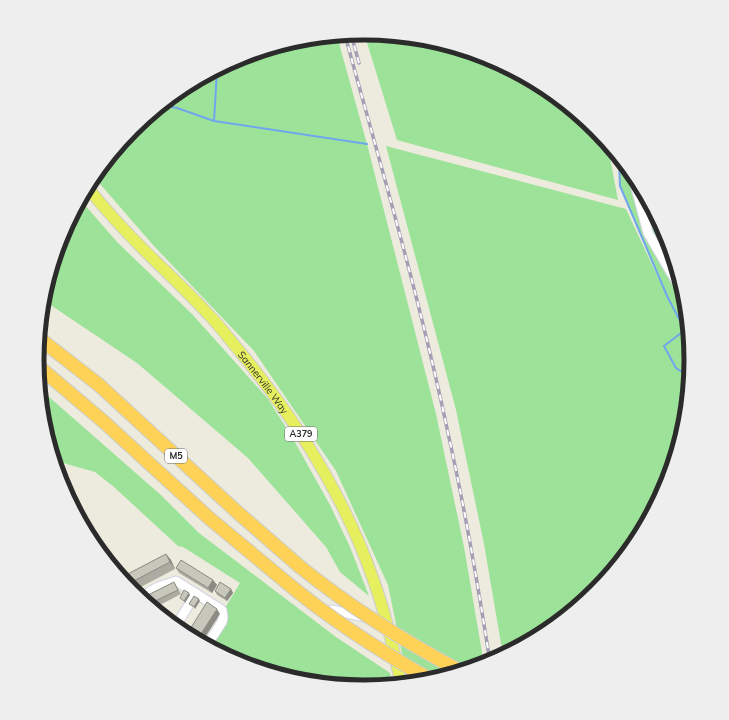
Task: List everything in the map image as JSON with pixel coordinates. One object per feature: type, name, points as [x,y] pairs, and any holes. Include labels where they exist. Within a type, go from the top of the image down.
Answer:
[{"type":"highway","name":"M5","points":[[45,343],[99,385],[236,511],[299,566],[371,620],[417,648],[453,667]]},
{"type":"highway","name":"M5","points":[[45,372],[110,426],[209,518],[286,582],[339,624],[374,647],[422,675]]},
{"type":"main road","name":"Sannerville Way","points":[[92,192],[129,235],[209,315],[265,382],[314,453],[344,510],[372,574],[400,678]]},
{"type":"street","points":[[637,192],[648,233],[674,278]]},
{"type":"street","points":[[146,594],[177,578],[196,593],[222,610],[222,622],[210,640]]},
{"type":"street","points":[[179,620],[196,593]]},
{"type":"street","points":[[332,610],[386,622]]},
{"type":"path","points":[[283,669],[285,668],[293,672]]},
{"type":"green space","points":[[366,40],[427,46],[467,57],[506,73],[542,94],[575,119],[609,154],[618,200],[397,140]]},
{"type":"green space","points":[[339,42],[367,144],[436,414],[464,547],[483,657],[447,669],[407,677],[388,585],[336,471],[254,351],[153,245],[98,182],[124,149],[154,119],[170,106],[187,94],[223,73],[242,64],[282,51],[302,46]]},
{"type":"green space","points":[[386,146],[626,209],[661,284],[620,186],[619,166],[631,182],[651,218],[668,257],[674,277],[682,318],[684,339],[684,381],[682,402],[674,443],[668,463],[642,520],[631,538],[605,571],[575,601],[559,614],[542,626],[502,649],[484,544],[456,410]]},
{"type":"green space","points":[[85,205],[118,243],[192,314],[268,399],[292,437],[330,505],[350,547],[369,596],[340,572],[326,547],[248,458],[137,363],[50,304],[55,277],[61,257]]},
{"type":"green space","points":[[46,395],[162,496],[199,533],[336,637],[390,673],[391,678],[364,680],[302,674],[242,656],[211,641],[225,608],[240,583],[183,547],[178,546],[114,487],[95,472],[61,463],[55,443]]},
{"type":"building","points":[[166,554],[170,562],[133,581],[127,574]]},
{"type":"building","points":[[181,560],[213,580],[208,588],[176,568]]},
{"type":"building","points":[[174,582],[178,590],[154,601],[148,595]]},
{"type":"building","points":[[220,582],[231,589],[225,598],[215,591]]},
{"type":"building","points":[[184,590],[189,593],[184,601],[180,598]]},
{"type":"building","points":[[194,596],[199,599],[194,607],[189,604]]},
{"type":"building","points":[[207,602],[217,609],[200,635],[191,628]]},
{"type":"waterway","points":[[214,121],[217,77]]},
{"type":"waterway","points":[[169,106],[214,121],[367,144]]},
{"type":"waterway","points":[[619,167],[620,186],[668,298],[683,326]]},
{"type":"waterway","points":[[683,331],[664,346],[676,368],[684,373]]},
{"type":"railway","points":[[347,41],[400,233],[437,383],[466,519],[489,655]]},
{"type":"railway","points":[[353,41],[359,63]]}]
